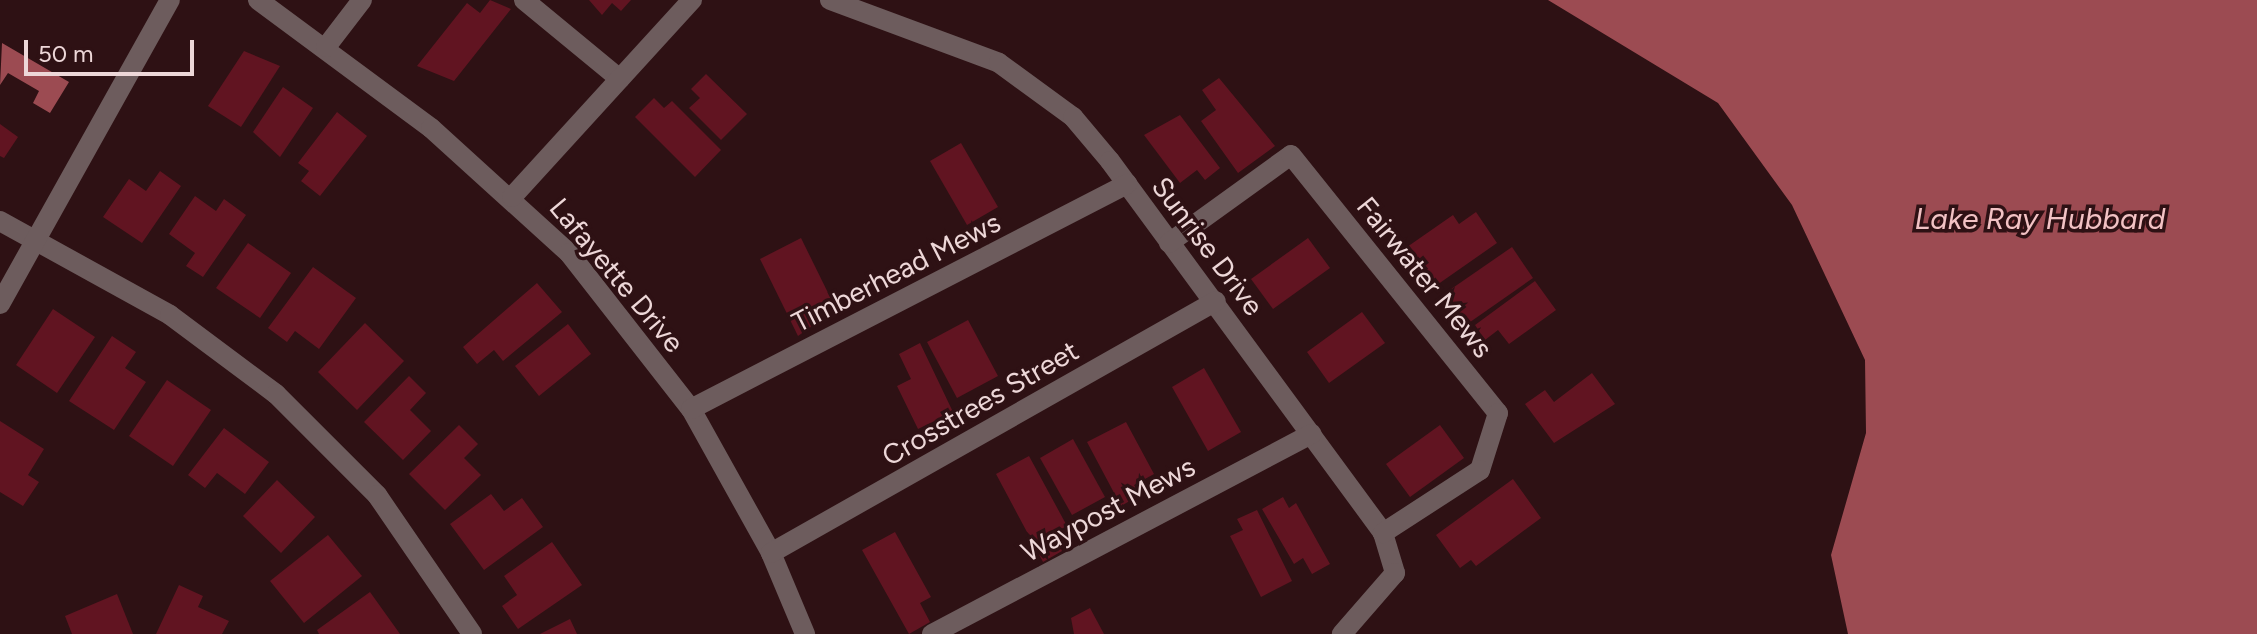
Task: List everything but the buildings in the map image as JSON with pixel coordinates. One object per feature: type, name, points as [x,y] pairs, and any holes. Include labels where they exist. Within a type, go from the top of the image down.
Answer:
[{"type":"street","points":[[0,304],[170,0]]},
{"type":"street","name":"Lafayette Drive","points":[[258,0],[326,47],[512,197],[569,253],[691,409],[771,553],[805,634]]},
{"type":"street","points":[[326,47],[362,0]]},
{"type":"street","points":[[524,0],[620,79]]},
{"type":"street","points":[[512,197],[692,0]]},
{"type":"street","name":"Sunrise Drive","points":[[830,0],[999,63],[1073,117],[1216,301],[1383,533],[1395,573],[1342,634]]},
{"type":"street","name":"Fairwater Mews","points":[[1169,243],[1291,155],[1498,413],[1480,470],[1383,533]]},
{"type":"street","name":"Timberhead Mews","points":[[691,409],[1127,184]]},
{"type":"street","points":[[0,221],[170,315],[276,394],[377,495],[472,634]]},
{"type":"street","name":"Crosstrees Street","points":[[771,553],[1216,301]]},
{"type":"street","name":"Waypost Mews","points":[[932,634],[1311,434]]},
{"type":"street","points":[[968,615],[978,634]]},
{"type":"water","name":"Lake Ray Hubbard","points":[[1548,0],[2257,0],[2257,634],[1848,634],[1831,555],[1866,433],[1865,360],[1792,205],[1718,103]]},
{"type":"water","points":[[2,43],[69,82],[50,113],[33,103],[39,91],[8,73],[0,85]]}]
